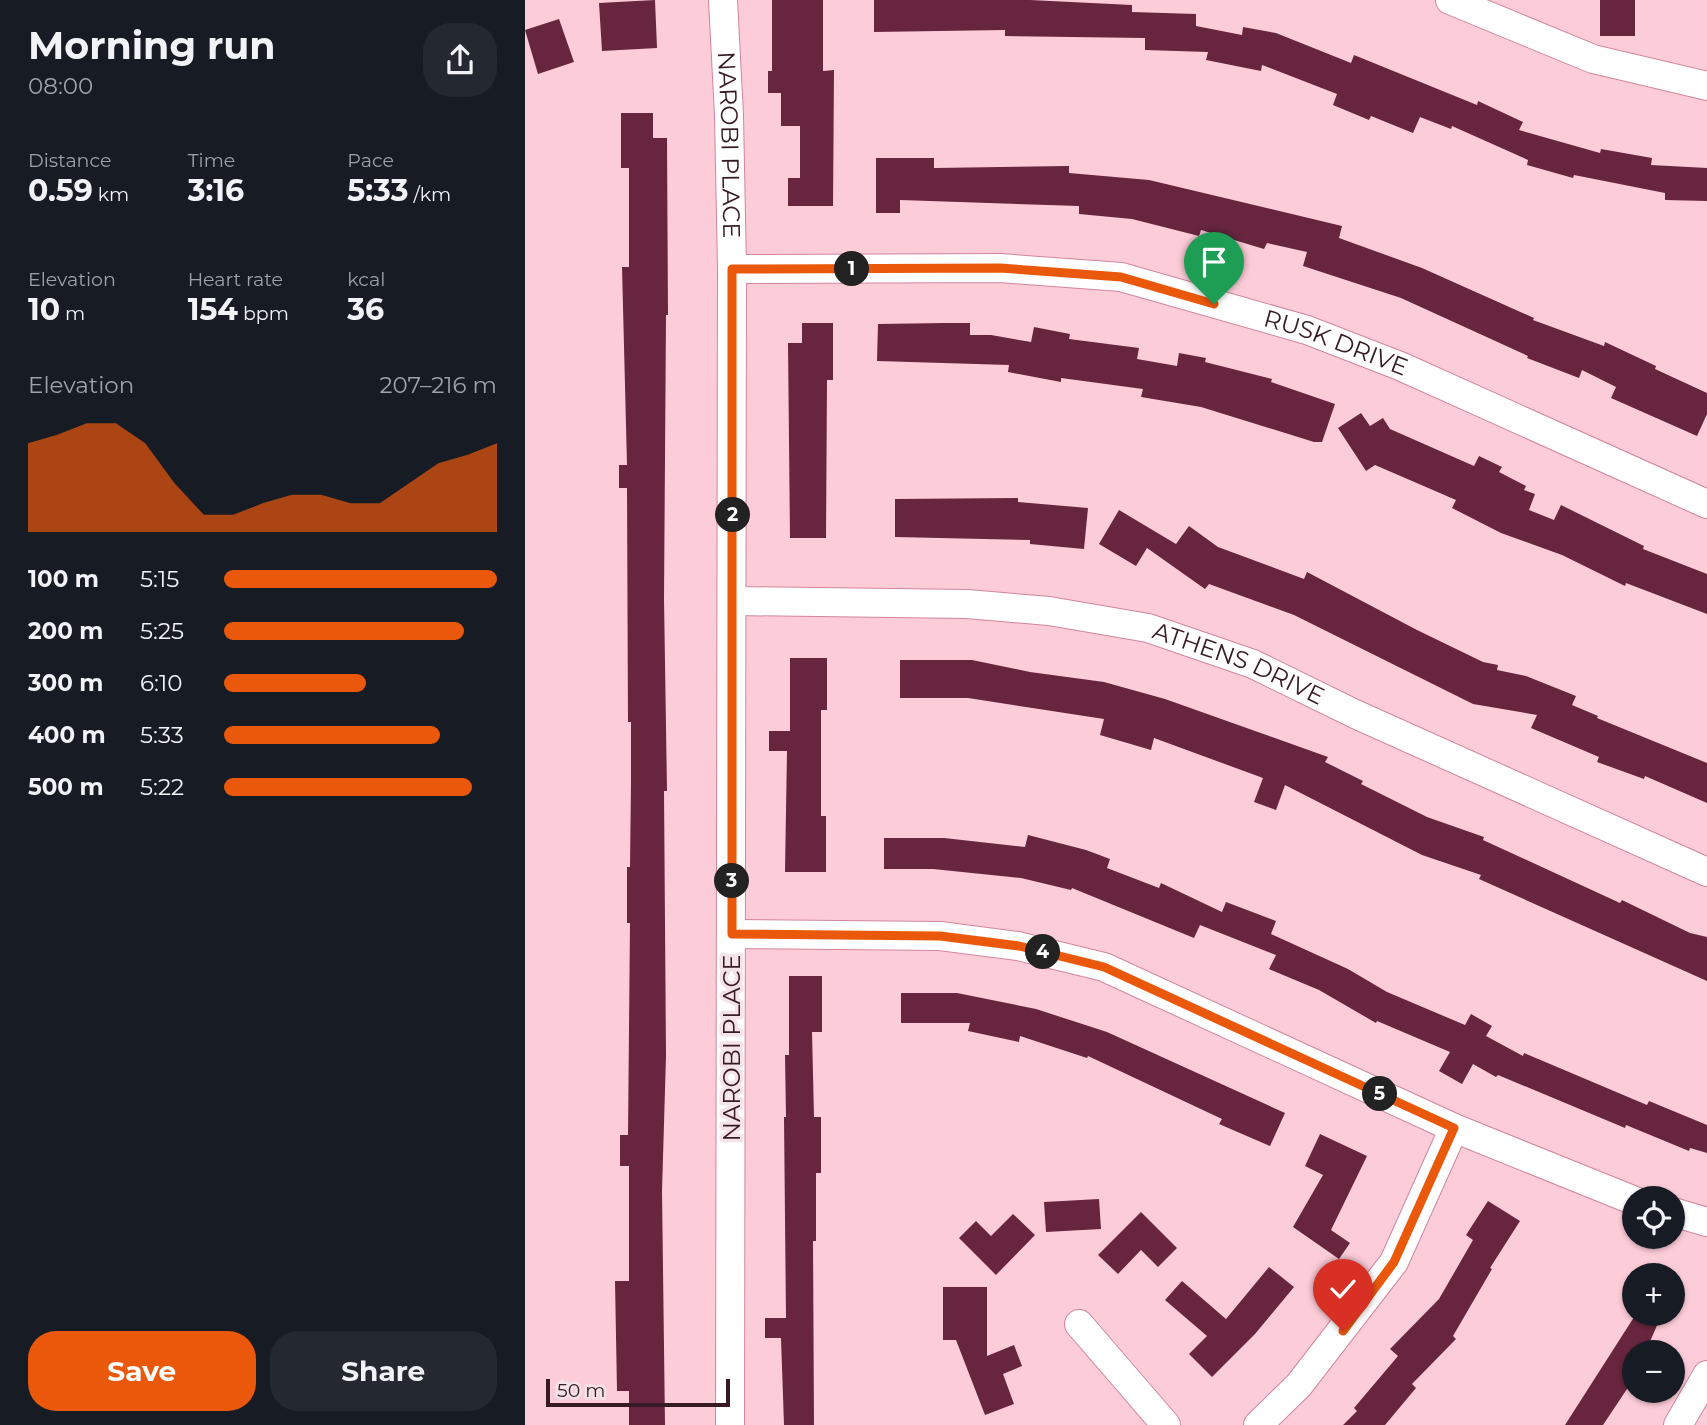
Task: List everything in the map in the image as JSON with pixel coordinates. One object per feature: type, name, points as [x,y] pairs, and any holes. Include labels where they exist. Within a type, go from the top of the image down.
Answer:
[{"type":"street","name":"NAROBI PLACE","points":[[723,0],[729,115],[732,269],[730,1425]]},
{"type":"street","points":[[1450,0],[1593,59],[1707,86]]},
{"type":"street","name":"RUSK DRIVE","points":[[732,269],[1000,268],[1121,277],[1307,330],[1400,366],[1707,504]]},
{"type":"street","name":"ATHENS DRIVE","points":[[733,601],[967,604],[1049,611],[1149,628],[1253,664],[1355,714],[1707,872]]},
{"type":"street","points":[[732,934],[940,936],[1019,946],[1104,967],[1454,1128],[1622,1196]]},
{"type":"street","points":[[1258,1425],[1299,1385],[1394,1262],[1454,1128]]},
{"type":"street","points":[[1685,1216],[1707,1222]]},
{"type":"street","points":[[1079,1324],[1166,1425]]},
{"type":"street","points":[[1678,1425],[1707,1375]]},
{"type":"building","points":[[655,0],[657,48],[602,51],[599,3]]},
{"type":"building","points":[[772,0],[823,0],[823,71],[834,70],[833,206],[788,206],[788,178],[800,178],[800,126],[781,126],[781,93],[768,93],[768,71],[772,71]]},
{"type":"building","points":[[874,0],[1030,0],[1132,5],[1132,12],[1196,14],[1196,26],[1242,35],[1243,27],[1276,33],[1351,63],[1354,55],[1477,105],[1478,101],[1523,122],[1519,130],[1600,153],[1601,149],[1652,158],[1651,165],[1707,168],[1707,201],[1665,200],[1665,193],[1574,175],[1573,178],[1527,165],[1528,160],[1452,126],[1451,129],[1420,117],[1413,133],[1371,116],[1369,120],[1333,105],[1337,94],[1262,65],[1261,71],[1206,60],[1208,52],[1145,50],[1145,38],[1005,36],[1005,30],[874,32]]},
{"type":"building","points":[[1600,0],[1635,0],[1635,36],[1600,36]]},
{"type":"building","points":[[559,19],[574,62],[538,74],[525,30]]},
{"type":"building","points":[[621,113],[653,113],[653,138],[667,138],[668,315],[664,599],[667,791],[664,791],[666,1056],[662,1191],[665,1425],[629,1425],[629,1391],[617,1391],[615,1281],[629,1281],[629,1166],[620,1166],[620,1135],[628,1135],[630,923],[627,923],[627,867],[630,867],[631,783],[631,722],[628,722],[627,488],[619,488],[619,465],[627,465],[622,267],[629,267],[629,168],[621,168]]},
{"type":"building","points":[[876,158],[934,158],[934,168],[1069,166],[1069,173],[1149,180],[1342,226],[1339,238],[1422,268],[1534,318],[1533,320],[1604,346],[1605,342],[1656,366],[1655,369],[1707,393],[1707,414],[1697,436],[1611,398],[1616,387],[1582,370],[1579,378],[1527,358],[1528,356],[1401,298],[1303,266],[1307,252],[1267,243],[1264,249],[1201,230],[1199,236],[1132,219],[1079,214],[1079,206],[900,200],[900,213],[876,213]]},
{"type":"building","points":[[802,323],[833,323],[833,380],[827,380],[826,538],[790,538],[788,343],[802,343]]},
{"type":"building","points":[[970,323],[970,335],[991,335],[1031,342],[1034,327],[1070,334],[1069,339],[1139,348],[1137,359],[1177,366],[1179,353],[1206,358],[1205,362],[1272,379],[1271,382],[1335,404],[1322,442],[1314,442],[1201,407],[1141,397],[1143,389],[1061,378],[1061,382],[1008,372],[1009,365],[877,361],[878,324]]},
{"type":"building","points":[[1361,413],[1370,426],[1383,418],[1390,429],[1474,466],[1479,456],[1502,467],[1499,472],[1526,486],[1524,490],[1535,494],[1529,510],[1554,520],[1561,505],[1644,546],[1643,549],[1707,574],[1707,614],[1626,583],[1625,586],[1562,555],[1501,533],[1452,508],[1456,500],[1375,465],[1366,471],[1338,428]]},
{"type":"building","points":[[1018,498],[1018,502],[1088,508],[1084,549],[1030,544],[1030,540],[895,537],[895,499]]},
{"type":"building","points":[[1119,510],[1176,544],[1189,526],[1218,547],[1304,579],[1307,572],[1417,630],[1483,662],[1498,665],[1497,670],[1526,676],[1576,696],[1572,705],[1598,716],[1597,718],[1707,763],[1707,803],[1645,776],[1644,779],[1597,762],[1599,757],[1531,728],[1537,715],[1473,704],[1294,615],[1209,584],[1205,589],[1147,548],[1136,566],[1099,544]]},
{"type":"building","points":[[790,658],[827,658],[827,710],[821,710],[821,816],[826,816],[826,872],[785,872],[787,751],[769,751],[769,731],[790,731]]},
{"type":"building","points":[[900,660],[972,660],[1030,672],[1104,682],[1165,699],[1328,757],[1325,762],[1363,781],[1361,784],[1427,817],[1484,837],[1483,840],[1620,903],[1622,900],[1690,933],[1707,937],[1707,981],[1479,879],[1481,875],[1422,855],[1285,785],[1276,810],[1254,802],[1263,778],[1154,738],[1151,750],[1100,735],[1104,719],[968,698],[900,698]]},
{"type":"building","points":[[1028,835],[1110,859],[1107,868],[1159,888],[1161,883],[1222,912],[1226,902],[1276,921],[1271,934],[1348,969],[1387,992],[1465,1025],[1471,1014],[1492,1026],[1486,1036],[1523,1056],[1524,1053],[1647,1105],[1649,1101],[1707,1125],[1707,1153],[1690,1148],[1689,1151],[1626,1125],[1625,1128],[1498,1075],[1496,1077],[1473,1064],[1462,1084],[1439,1071],[1450,1052],[1377,1021],[1376,1023],[1319,990],[1269,969],[1276,955],[1200,925],[1194,938],[1072,888],[1071,890],[1021,878],[933,869],[884,869],[884,838],[944,838],[1025,847]]},
{"type":"building","points":[[789,976],[822,976],[822,1032],[812,1032],[814,1117],[821,1117],[821,1173],[816,1173],[816,1241],[813,1241],[814,1425],[784,1425],[781,1338],[765,1338],[765,1318],[786,1318],[784,1117],[785,1055],[789,1055]]},
{"type":"building","points":[[901,993],[957,993],[1036,1009],[1107,1032],[1285,1113],[1270,1146],[1219,1124],[1222,1119],[1088,1056],[1087,1058],[1020,1036],[1019,1042],[968,1031],[970,1023],[901,1023]]},
{"type":"building","points":[[1320,1134],[1367,1156],[1331,1230],[1350,1243],[1339,1259],[1293,1227],[1323,1175],[1305,1166]]},
{"type":"building","points":[[1099,1199],[1101,1229],[1046,1232],[1044,1202]]},
{"type":"building","points":[[1488,1201],[1520,1221],[1490,1268],[1492,1269],[1453,1336],[1456,1339],[1412,1384],[1416,1388],[1385,1425],[1343,1425],[1357,1411],[1354,1408],[1398,1356],[1390,1349],[1439,1299],[1473,1240],[1466,1235]]},
{"type":"building","points":[[1141,1212],[1177,1248],[1158,1267],[1141,1250],[1118,1274],[1098,1255]]},
{"type":"building","points":[[1013,1214],[1035,1235],[996,1275],[959,1238],[976,1221],[991,1236]]},
{"type":"building","points":[[1269,1267],[1294,1287],[1255,1334],[1212,1377],[1189,1354],[1207,1336],[1165,1300],[1182,1281],[1226,1319]]},
{"type":"building","points":[[943,1287],[987,1287],[987,1356],[1014,1345],[1022,1366],[1003,1374],[1014,1404],[985,1415],[956,1340],[943,1340]]},
{"type":"building","points":[[1628,1326],[1657,1326],[1651,1340],[1622,1340],[1622,1396],[1603,1425],[1565,1425]]},
{"type":"route","points":[[1214,304],[1121,277],[1000,268],[732,269],[732,934],[940,936],[1019,946],[1104,967],[1454,1128],[1394,1262],[1343,1331]]}]
